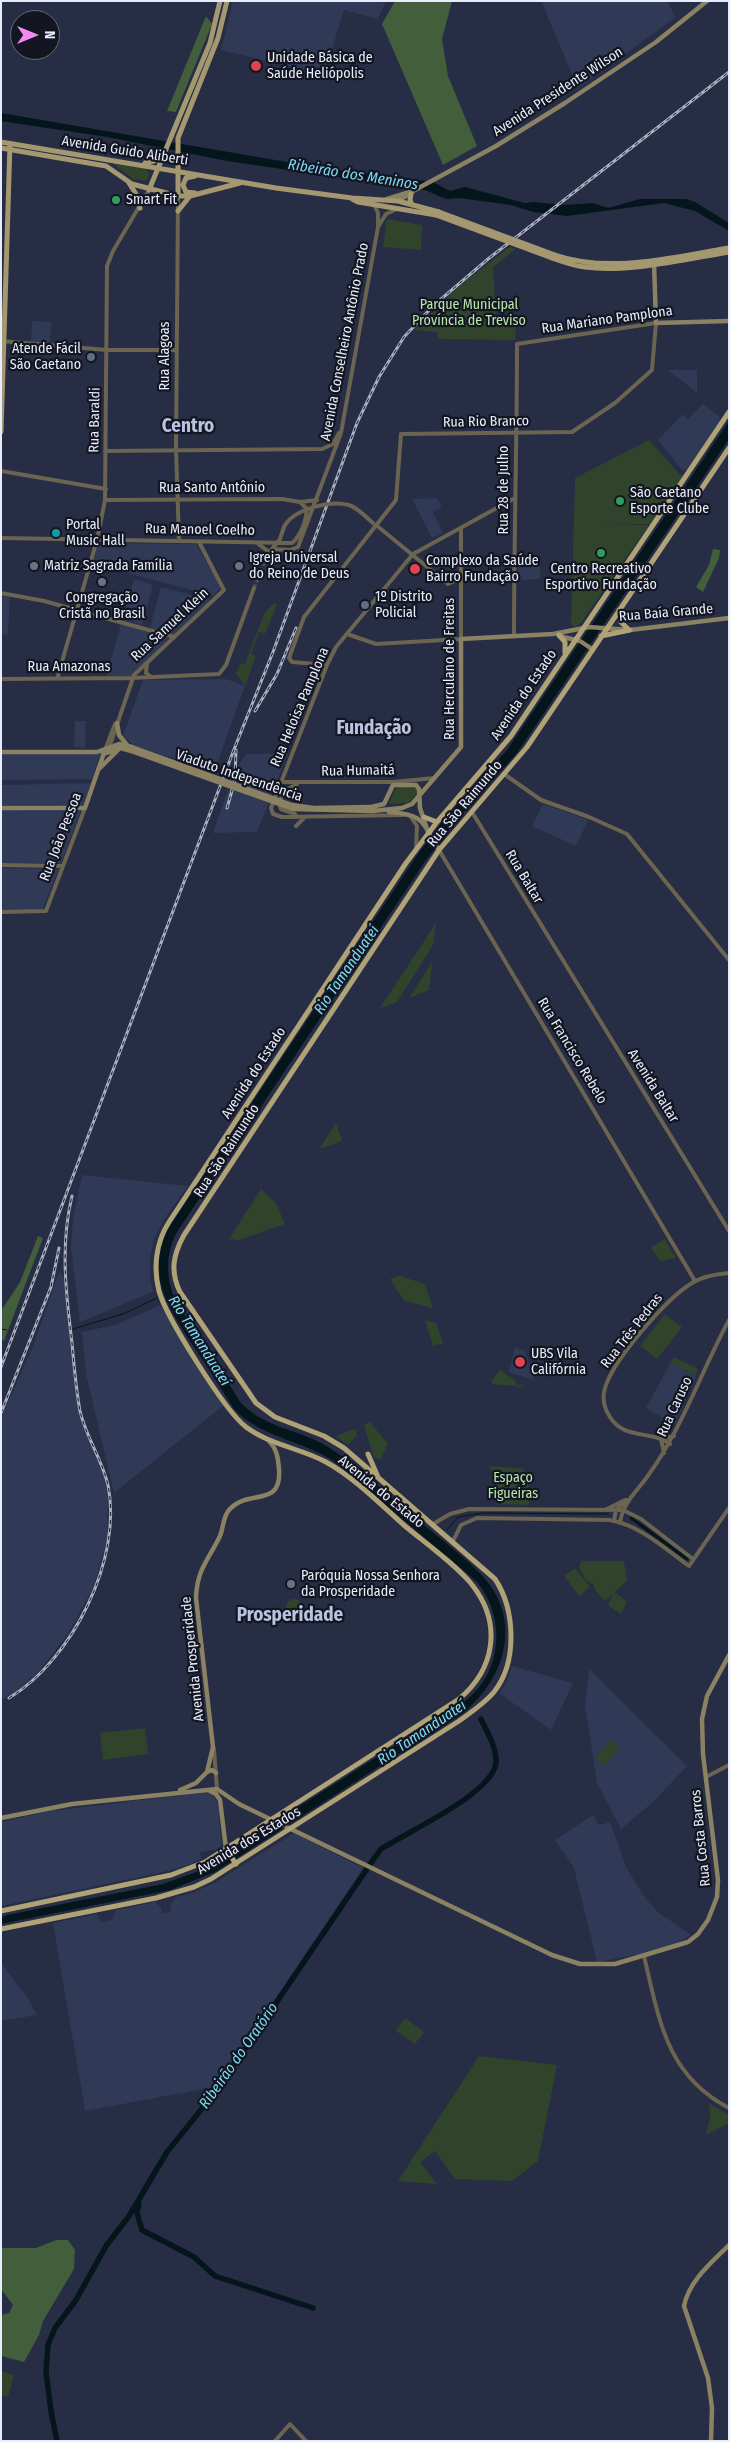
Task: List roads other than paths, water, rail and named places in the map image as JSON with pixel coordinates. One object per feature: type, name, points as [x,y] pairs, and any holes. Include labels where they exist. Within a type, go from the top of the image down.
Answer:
[{"type":"highway","name":"Avenida do Estado","points":[[459,1699],[478,1679],[491,1647],[490,1616],[473,1586],[337,1469],[319,1458],[267,1439],[246,1427],[230,1411],[168,1312],[158,1285],[156,1267],[158,1249],[169,1222],[416,849],[511,736],[565,653],[586,627],[729,412]]},
{"type":"highway","name":"Rua São Raimundo","points":[[452,1541],[335,1442],[275,1416],[256,1403],[180,1292],[174,1276],[173,1261],[184,1236],[438,848],[472,812],[536,733],[569,684],[590,648],[619,610],[729,448]]},
{"type":"highway","points":[[619,610],[621,622],[630,630]]},
{"type":"highway","points":[[600,637],[630,630]]},
{"type":"highway","points":[[556,635],[565,642],[565,653]]},
{"type":"highway","points":[[424,817],[437,822]]},
{"type":"highway","points":[[368,1454],[378,1478]]},
{"type":"highway","name":"Avenida dos Estados","points":[[1,1929],[164,1896],[194,1887],[480,1706],[494,1692],[506,1668],[510,1639],[507,1605],[495,1579],[452,1541]]},
{"type":"highway","name":"Avenida dos Estados","points":[[1,1911],[171,1875],[192,1868],[227,1850],[275,1820],[459,1699]]},
{"type":"highway","points":[[227,1850],[235,1862]]},
{"type":"main road","points":[[214,49],[220,20],[217,19],[220,1]]},
{"type":"main road","points":[[214,49],[227,1]]},
{"type":"main road","name":"Avenida Presidente Wilson","points":[[413,192],[489,150],[565,104],[656,42],[707,1]]},
{"type":"main road","name":"Rua Baraldi","points":[[149,190],[210,43],[217,19]]},
{"type":"main road","name":"Rua Alagoas","points":[[178,196],[178,142],[214,49]]},
{"type":"main road","name":"Avenida Guido Aliberti","points":[[1,142],[10,147],[106,166],[129,183],[149,190],[178,196],[190,196],[245,183]]},
{"type":"main road","points":[[1,432],[10,147]]},
{"type":"main road","name":"Avenida Guido Aliberti","points":[[1,148],[10,147],[139,164],[245,183],[352,198],[386,200],[413,192]]},
{"type":"main road","points":[[139,164],[154,161],[166,151]]},
{"type":"main road","points":[[201,193],[186,192],[182,185],[188,177],[203,176]]},
{"type":"main road","points":[[129,183],[136,194],[140,208]]},
{"type":"main road","points":[[164,193],[172,192],[178,186]]},
{"type":"main road","points":[[377,205],[398,201],[413,192]]},
{"type":"main road","points":[[412,205],[410,200],[413,192]]},
{"type":"main road","points":[[398,201],[401,195]]},
{"type":"main road","points":[[178,211],[182,203],[190,196]]},
{"type":"main road","name":"Avenida Guido Aliberti","points":[[352,198],[397,209],[438,214]]},
{"type":"main road","points":[[386,200],[412,205],[553,257],[592,268],[654,262],[729,250]]},
{"type":"main road","points":[[398,201],[407,210]]},
{"type":"main road","points":[[654,262],[656,323]]},
{"type":"main road","name":"Rua Mariano Pamplona","points":[[656,323],[729,321]]},
{"type":"main road","name":"Rua Baía Grande","points":[[586,627],[630,630],[729,618]]},
{"type":"main road","points":[[461,639],[556,635],[586,627]]},
{"type":"main road","points":[[556,635],[577,640],[590,648]]},
{"type":"main road","name":"Rua Herculano de Freitas","points":[[374,810],[406,807],[420,795],[461,745],[461,639]]},
{"type":"main road","points":[[117,723],[119,735],[130,748]]},
{"type":"main road","points":[[97,771],[106,751],[119,744],[130,748]]},
{"type":"main road","name":"Viaduto Independência","points":[[119,749],[130,748],[293,809],[374,810],[414,814],[430,834]]},
{"type":"main road","points":[[1,752],[106,751],[119,749]]},
{"type":"main road","points":[[97,771],[119,749]]},
{"type":"main road","name":"Rua João Pessoa","points":[[84,808],[97,771]]},
{"type":"main road","name":"Rua Humaitá","points":[[374,810],[384,804],[392,785],[416,785],[420,795]]},
{"type":"main road","points":[[420,795],[420,808],[430,834]]},
{"type":"main road","points":[[1,808],[84,808]]},
{"type":"main road","points":[[374,810],[404,815]]},
{"type":"main road","name":"Rua Francisco Rebelo","points":[[430,834],[438,848]]},
{"type":"main road","points":[[267,1439],[278,1456]]},
{"type":"main road","points":[[278,1456],[281,1450],[287,1446]]},
{"type":"main road","name":"Avenida Prosperidade","points":[[166,1793],[196,1783],[207,1772],[214,1747],[196,1598],[198,1575],[219,1538],[228,1511],[235,1504],[270,1494],[277,1488],[280,1480],[278,1456]]},
{"type":"main road","name":"Rua Costa Barros","points":[[217,1789],[239,1804],[569,1962],[602,1965],[644,1956],[688,1942],[698,1934],[715,1905],[718,1880],[702,1731],[704,1706],[711,1688],[729,1655]]},
{"type":"main road","points":[[207,1772],[212,1770],[216,1773]]},
{"type":"main road","points":[[196,1783],[198,1790]]},
{"type":"main road","points":[[224,1795],[225,1788]]},
{"type":"main road","name":"Avenida Prosperidade","points":[[1,1818],[72,1804],[217,1789]]},
{"type":"main road","points":[[204,1790],[216,1794],[220,1805],[227,1850]]},
{"type":"main road","points":[[220,1805],[226,1801],[239,1804]]},
{"type":"main road","points":[[711,2441],[712,2408],[708,2378],[684,2306],[688,2293],[697,2278],[729,2245]]},
{"type":"street","name":"Rua Baraldi","points":[[58,679],[97,540],[105,500],[108,261],[149,190]]},
{"type":"street","name":"Rua Alagoas","points":[[178,196],[176,449],[179,541]]},
{"type":"street","name":"Avenida Conselheiro Antônio Prado","points":[[269,552],[292,550],[298,547],[333,456],[343,422],[378,227],[377,205]]},
{"type":"street","name":"Avenida Conselheiro Antônio Prado","points":[[378,227],[386,214],[397,209]]},
{"type":"street","name":"Rua Mariano Pamplona","points":[[518,344],[656,323]]},
{"type":"street","name":"Rua Rio Branco","points":[[375,525],[397,497],[401,434],[572,432],[616,404],[652,370],[656,323]]},
{"type":"street","points":[[3,341],[107,350],[177,350]]},
{"type":"street","name":"Rua 28 de Julho","points":[[514,636],[518,344]]},
{"type":"street","points":[[106,450],[322,449],[335,442],[343,422]]},
{"type":"street","points":[[322,449],[333,456]]},
{"type":"street","points":[[1,470],[106,489]]},
{"type":"street","name":"Rua Santo Antônio","points":[[105,500],[178,498],[282,499],[300,502],[317,500]]},
{"type":"street","name":"Rua Heloisa Pamplona","points":[[297,817],[277,816],[271,808],[327,665],[347,634],[413,554],[515,500]]},
{"type":"street","points":[[282,534],[286,542],[295,541],[306,516],[306,508],[300,502]]},
{"type":"street","points":[[255,542],[265,547],[269,552],[277,543],[284,526],[299,511],[338,504],[352,507],[413,554],[448,584],[461,578]]},
{"type":"street","points":[[327,665],[289,660],[304,617],[375,525]]},
{"type":"street","name":"Rua Herculano de Freitas","points":[[461,528],[461,639]]},
{"type":"street","points":[[271,543],[282,534]]},
{"type":"street","name":"Rua Manoel Coelho","points":[[1,538],[286,542]]},
{"type":"street","name":"Rua Samuel Klein","points":[[132,678],[224,590],[199,542]]},
{"type":"street","name":"Rua Amazonas","points":[[1,679],[132,678],[151,676],[211,676],[220,674],[224,670],[254,588]]},
{"type":"street","points":[[1,593],[11,593],[174,637]]},
{"type":"street","points":[[347,634],[376,644],[461,639]]},
{"type":"street","points":[[147,663],[146,673],[151,676]]},
{"type":"street","points":[[106,751],[132,678]]},
{"type":"street","points":[[106,751],[113,728],[117,723]]},
{"type":"street","points":[[504,774],[541,800],[597,820],[627,834],[729,960]]},
{"type":"street","name":"Rua Humaitá","points":[[281,782],[414,781],[427,777],[435,778]]},
{"type":"street","points":[[302,783],[290,786],[283,792],[279,804],[281,809],[295,814],[297,817],[404,815],[411,817],[417,826],[416,849]]},
{"type":"street","name":"Rua João Pessoa","points":[[1,912],[46,911],[84,808]]},
{"type":"street","name":"Rua Baltar","points":[[472,812],[558,954]]},
{"type":"street","points":[[296,826],[305,817]]},
{"type":"street","name":"Rua Francisco Rebelo","points":[[438,848],[695,1281]]},
{"type":"street","points":[[1,864],[62,866]]},
{"type":"street","name":"Avenida Baltar","points":[[558,954],[729,1231]]},
{"type":"street","name":"Rua Três Pedras","points":[[661,1439],[630,1434],[613,1422],[605,1408],[604,1394],[610,1377],[660,1310],[673,1296],[695,1281],[729,1272]]},
{"type":"street","name":"Rua Caruso","points":[[616,1511],[629,1499],[670,1444],[729,1320]]},
{"type":"street","points":[[661,1439],[674,1436]]},
{"type":"street","points":[[661,1439],[670,1444]]},
{"type":"street","points":[[661,1439],[664,1453]]},
{"type":"street","points":[[606,1510],[629,1499],[632,1513]]},
{"type":"street","name":"Rua Caruso","points":[[620,1521],[629,1499]]},
{"type":"street","points":[[452,1541],[461,1524],[477,1518],[614,1520],[620,1521],[649,1536],[689,1566],[729,1508]]},
{"type":"street","points":[[433,1524],[450,1514],[469,1509],[623,1511],[632,1513],[693,1559]]},
{"type":"street","points":[[614,1520],[616,1511]]},
{"type":"street","name":"Avenida Prosperidade","points":[[214,1747],[217,1789]]},
{"type":"street","points":[[706,1777],[729,1765]]},
{"type":"street","points":[[644,1956],[662,2030],[672,2054],[688,2077],[701,2090],[729,2108]]},
{"type":"street","points":[[275,2441],[290,2424],[306,2441]]},
{"type":"water","name":"Ribeirão dos Meninos","points":[[1,113],[316,167],[418,180],[435,183],[450,191],[465,187],[525,203],[564,205],[593,203],[608,208],[640,199],[686,199],[695,202],[729,223],[729,231],[695,211],[664,203],[567,216],[533,212],[511,205],[459,198],[446,199],[425,190],[227,161],[107,137],[1,121]]},
{"type":"water","name":"Rio Tamanduateí","points":[[729,421],[729,439],[517,753],[456,821],[426,860],[177,1232],[170,1249],[168,1266],[175,1300],[241,1403],[251,1412],[272,1424],[306,1436],[339,1454],[476,1569],[492,1588],[500,1604],[505,1621],[505,1638],[497,1671],[477,1700],[464,1712],[215,1872],[170,1890],[1,1924],[1,1918],[7,1915],[163,1884],[196,1872],[465,1701],[478,1689],[487,1675],[493,1660],[496,1644],[496,1627],[493,1611],[477,1582],[335,1462],[270,1433],[245,1419],[234,1409],[169,1305],[159,1276],[162,1244],[169,1227],[418,854],[445,818],[507,750]]},
{"type":"waterway","points":[[73,1329],[123,1314],[159,1297]]},
{"type":"waterway","points":[[1,1329],[7,1330]]},
{"type":"waterway","points":[[447,1530],[458,1517],[482,1513],[608,1514]]},
{"type":"waterway","points":[[631,1518],[687,1559]]},
{"type":"waterway","name":"Ribeirão do Oratório","points":[[57,2441],[46,2372],[48,2345],[55,2328],[76,2300],[106,2246],[129,2216],[167,2152],[217,2090],[381,1849],[465,1799],[491,1775],[496,1763],[496,1757],[491,1740],[481,1719]]},
{"type":"waterway","points":[[139,2203],[137,2213],[142,2230],[194,2257],[215,2276],[313,2308]]},
{"type":"tunnel","points":[[254,588],[268,554]]},
{"type":"railway","points":[[1,1367],[233,752],[273,652],[357,423],[379,377],[404,337],[433,306],[488,259],[729,72]]},
{"type":"railway","points":[[255,711],[277,674],[296,628]]},
{"type":"railway","points":[[227,808],[235,780],[236,750]]},
{"type":"railway","points":[[9,1698],[32,1681],[53,1659],[72,1633],[88,1605],[100,1575],[108,1544],[111,1514],[108,1485],[83,1421],[76,1386],[65,1270],[66,1233],[72,1196]]},
{"type":"railway","points":[[1,1413],[51,1287],[59,1248]]},
{"type":"place","name":"Unidade Básica de Saúde Heliópolis","points":[[256,66]]},
{"type":"place","name":"Smart Fit","points":[[116,200]]},
{"type":"place","name":"Atende Fácil São Caetano","points":[[91,357]]},
{"type":"place","name":"São Caetano Esporte Clube","points":[[620,501]]},
{"type":"place","name":"Portal Music Hall","points":[[56,533]]},
{"type":"place","name":"Centro Recreativo Esportivo Fundação","points":[[601,553]]},
{"type":"place","name":"Matriz Sagrada Família","points":[[34,566]]},
{"type":"place","name":"Igreja Universal do Reino de Deus","points":[[239,566]]},
{"type":"place","name":"Complexo da Saúde Bairro Fundação","points":[[415,569]]},
{"type":"place","name":"Congregação Cristã no Brasil","points":[[102,582]]},
{"type":"place","name":"1º Distrito Policial","points":[[365,605]]},
{"type":"place","name":"UBS Vila Califórnia","points":[[520,1362]]},
{"type":"place","name":"Paróquia Nossa Senhora da Prosperidade","points":[[291,1584]]},
{"type":"district","name":"Centro","points":[[188,427]]},
{"type":"district","name":"Fundação","points":[[374,729]]},
{"type":"district","name":"Prosperidade","points":[[290,1616]]},
{"type":"park label","name":"Parque Municipal Província de Treviso","points":[[469,314]]},
{"type":"park label","name":"Espaço Figueiras","points":[[513,1486]]}]
